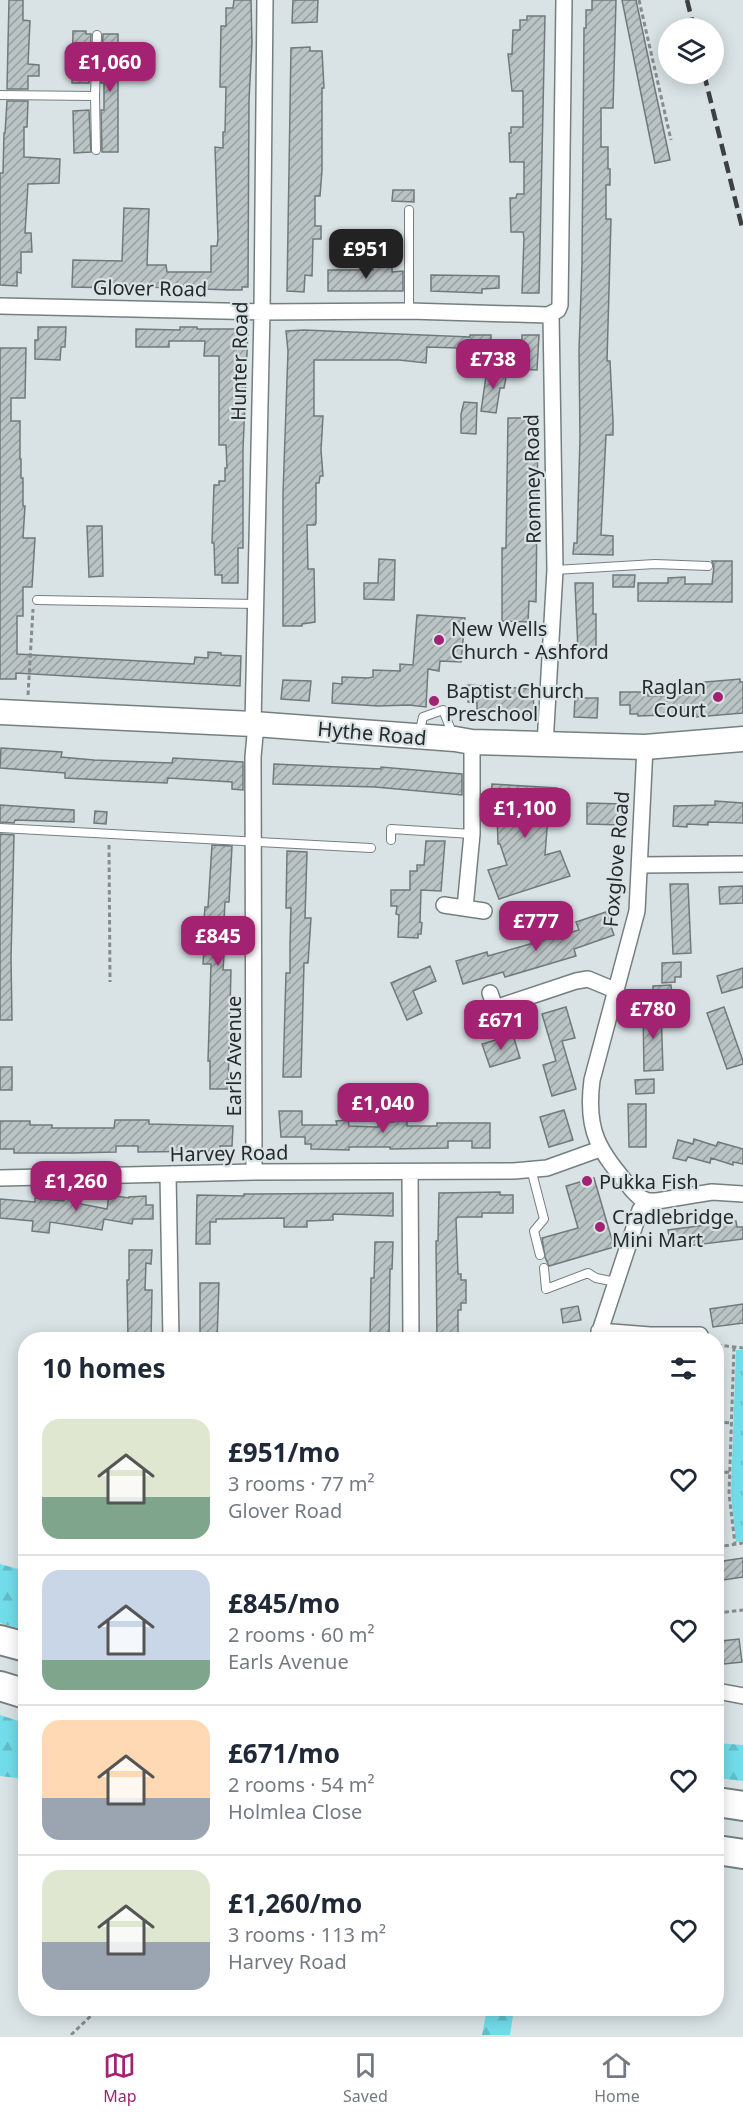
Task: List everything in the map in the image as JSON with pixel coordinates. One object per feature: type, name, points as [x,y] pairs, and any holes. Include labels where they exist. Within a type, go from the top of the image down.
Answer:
[{"type":"highway","points":[[0,1640],[18,1645]]},
{"type":"highway","points":[[0,1686],[18,1692]]},
{"type":"highway","points":[[724,1803],[743,1806]]},
{"type":"highway","points":[[724,1851],[743,1854]]},
{"type":"main road","name":"Hythe Road","points":[[0,712],[253,724],[463,741],[545,745],[645,747],[743,739]]},
{"type":"street","name":"Hunter Road","points":[[253,724],[266,0]]},
{"type":"street","name":"Romney Road","points":[[545,745],[555,570],[551,314],[558,310],[560,305],[564,0]]},
{"type":"street","name":"Glover Road","points":[[0,306],[262,312],[409,311],[551,314]]},
{"type":"street","name":"Earls Avenue","points":[[253,724],[255,735],[253,757],[254,1173]]},
{"type":"street","points":[[463,741],[472,834],[465,908]]},
{"type":"street","name":"Foxglove Road","points":[[645,747],[637,911],[592,1080],[590,1097],[591,1123],[600,1149],[633,1191],[648,1201]]},
{"type":"street","points":[[640,865],[743,864]]},
{"type":"street","points":[[444,905],[484,911]]},
{"type":"street","points":[[490,993],[497,1015],[576,981],[588,980],[617,991]]},
{"type":"street","name":"Harvey Road","points":[[0,1178],[531,1169],[547,1168],[600,1149]]},
{"type":"street","points":[[410,1172],[411,1332]]},
{"type":"street","points":[[168,1175],[171,1332]]},
{"type":"street","points":[[599,1332],[640,1210],[648,1201],[712,1191],[743,1194]]},
{"type":"street","points":[[724,1692],[743,1696]]},
{"type":"lane","points":[[96,150],[97,35]]},
{"type":"lane","points":[[0,95],[95,96]]},
{"type":"lane","points":[[409,210],[409,311]]},
{"type":"lane","points":[[555,570],[655,564],[708,566]]},
{"type":"lane","points":[[38,600],[256,604]]},
{"type":"lane","points":[[0,828],[371,848]]},
{"type":"lane","points":[[391,840],[391,829],[472,834]]},
{"type":"lane","points":[[531,1169],[544,1219],[534,1231],[540,1255]]},
{"type":"lane","points":[[544,1268],[546,1289],[588,1273],[596,1278],[616,1282]]},
{"type":"path","points":[[639,0],[670,140]]},
{"type":"path","points":[[27,712],[33,607],[38,600]]},
{"type":"path","points":[[109,834],[110,982]]},
{"type":"path","points":[[724,1346],[743,1348]]},
{"type":"path","points":[[734,1347],[729,1494],[735,1544]]},
{"type":"path","points":[[724,1422],[732,1423]]},
{"type":"path","points":[[724,1472],[730,1472]]},
{"type":"path","points":[[724,1546],[743,1543]]},
{"type":"path","points":[[724,1612],[743,1610]]},
{"type":"path","points":[[72,2035],[91,2016]]},
{"type":"green space","points":[[736,1350],[743,1350],[743,1541],[736,1542],[731,1494]]},
{"type":"green space","points":[[0,1564],[18,1569],[18,1628],[0,1623]]},
{"type":"green space","points":[[0,1715],[18,1721],[18,1778],[0,1776]]},
{"type":"green space","points":[[724,1744],[743,1745],[743,1781],[724,1779]]},
{"type":"green space","points":[[486,2016],[513,2016],[510,2035],[482,2035]]},
{"type":"building","points":[[9,0],[23,0],[23,20],[30,21],[28,64],[39,65],[39,76],[28,76],[28,89],[7,89]]},
{"type":"building","points":[[234,0],[251,0],[248,287],[242,287],[242,290],[231,290],[117,286],[117,288],[72,287],[73,260],[122,261],[124,208],[149,209],[147,265],[166,265],[167,272],[211,272],[211,246],[217,246],[218,239],[215,147],[223,148],[223,132],[225,132],[226,87],[220,87],[221,26],[226,26],[226,8],[233,8]]},
{"type":"building","points":[[293,0],[318,0],[317,22],[292,23]]},
{"type":"building","points":[[592,0],[616,0],[613,108],[601,108],[601,147],[608,147],[608,169],[610,169],[610,185],[606,185],[606,219],[611,219],[607,361],[610,361],[613,435],[606,435],[601,535],[613,536],[613,555],[573,554],[574,543],[577,543],[580,438],[579,350],[584,28],[586,28],[586,10],[592,10]]},
{"type":"building","points":[[622,0],[636,0],[670,160],[655,163]]},
{"type":"building","points":[[527,16],[545,16],[539,293],[522,293],[523,232],[511,232],[510,198],[516,198],[517,194],[524,194],[524,162],[510,162],[509,133],[511,133],[511,127],[523,127],[523,91],[512,91],[508,54],[512,54],[513,30],[520,30],[520,20],[527,20]]},
{"type":"building","points":[[73,31],[86,31],[86,34],[91,34],[89,83],[72,83]]},
{"type":"building","points":[[103,34],[118,34],[118,152],[102,152]]},
{"type":"building","points":[[310,47],[310,51],[322,51],[324,88],[322,88],[322,170],[320,196],[315,196],[315,226],[321,226],[321,239],[313,239],[312,276],[305,275],[304,292],[287,291],[291,48]]},
{"type":"building","points":[[7,101],[28,101],[27,127],[24,127],[24,157],[60,159],[59,183],[28,184],[25,233],[31,233],[32,252],[21,252],[21,273],[17,272],[17,286],[0,285],[0,173],[3,173]]},
{"type":"building","points":[[89,110],[91,152],[74,153],[73,111]]},
{"type":"building","points":[[393,190],[414,190],[414,202],[392,201]]},
{"type":"building","points":[[373,266],[392,266],[392,272],[403,271],[403,291],[328,291],[328,270],[373,270]]},
{"type":"building","points":[[431,275],[499,276],[499,288],[482,289],[482,293],[431,291]]},
{"type":"building","points":[[38,327],[66,327],[65,347],[61,347],[60,360],[35,359]]},
{"type":"building","points":[[180,327],[248,329],[243,450],[243,548],[238,548],[238,583],[222,583],[222,575],[215,575],[214,543],[212,543],[214,485],[219,485],[219,481],[225,481],[225,468],[227,468],[226,445],[219,445],[219,356],[204,356],[205,341],[169,341],[169,347],[136,347],[136,329],[180,330]]},
{"type":"building","points":[[286,331],[470,337],[470,335],[491,335],[491,349],[427,347],[426,363],[399,360],[314,360],[314,416],[323,416],[321,450],[323,476],[320,476],[319,483],[316,483],[316,523],[307,525],[308,569],[314,569],[315,622],[302,624],[302,626],[283,626],[283,494],[288,351]]},
{"type":"building","points":[[522,335],[539,335],[537,370],[515,369],[516,340],[522,340]]},
{"type":"building","points":[[0,348],[26,348],[25,398],[11,398],[11,421],[20,421],[21,478],[23,478],[23,506],[25,506],[23,538],[35,538],[32,587],[23,587],[23,616],[17,616],[17,654],[194,664],[195,657],[208,658],[208,652],[221,653],[221,655],[241,656],[240,686],[16,673],[16,679],[0,679]]},
{"type":"building","points":[[487,369],[507,372],[504,388],[500,388],[496,413],[481,411]]},
{"type":"building","points":[[464,402],[477,403],[476,434],[461,433],[461,414]]},
{"type":"building","points":[[508,418],[538,418],[536,602],[529,601],[528,622],[502,621],[502,548],[506,548]]},
{"type":"building","points":[[87,526],[102,526],[103,576],[89,577]]},
{"type":"building","points":[[379,559],[395,560],[394,600],[364,599],[364,583],[378,583]]},
{"type":"building","points":[[712,561],[732,561],[732,602],[638,601],[638,583],[668,583],[668,578],[685,577],[685,584],[712,584],[714,566]]},
{"type":"building","points":[[613,575],[635,575],[634,587],[613,587]]},
{"type":"building","points":[[575,583],[593,583],[596,651],[578,651]]},
{"type":"building","points":[[417,615],[465,618],[461,662],[440,661],[439,671],[428,669],[426,707],[332,703],[333,683],[342,684],[342,677],[368,678],[373,677],[373,670],[400,671],[400,664],[413,665]]},
{"type":"building","points":[[740,679],[740,682],[743,682],[743,713],[696,717],[696,714],[638,716],[638,714],[630,714],[630,705],[620,705],[620,692],[648,692],[648,696],[695,695],[694,683]]},
{"type":"building","points":[[283,680],[311,681],[309,701],[281,699]]},
{"type":"building","points":[[468,685],[534,689],[533,715],[477,709],[477,703],[468,702]]},
{"type":"building","points":[[575,698],[598,698],[597,718],[574,717]]},
{"type":"building","points":[[1,748],[62,752],[61,757],[94,760],[172,763],[173,758],[243,762],[243,790],[232,789],[232,782],[168,778],[167,783],[65,778],[65,773],[0,768]]},
{"type":"building","points":[[274,764],[381,769],[381,767],[462,774],[462,795],[375,787],[273,784]]},
{"type":"building","points":[[492,784],[557,788],[554,816],[548,816],[545,855],[560,851],[570,876],[499,899],[488,870],[507,865],[500,844],[498,844],[497,813],[490,812]]},
{"type":"building","points":[[715,801],[743,803],[743,823],[708,822],[708,825],[673,826],[674,806],[715,805]]},
{"type":"building","points":[[587,803],[623,804],[623,825],[587,824]]},
{"type":"building","points":[[0,805],[74,810],[74,822],[15,820],[14,823],[0,822]]},
{"type":"building","points":[[95,811],[107,812],[106,824],[94,823]]},
{"type":"building","points":[[0,834],[14,835],[12,1020],[0,1020]]},
{"type":"building","points":[[426,841],[445,841],[441,891],[421,890],[420,922],[422,923],[421,934],[418,934],[418,938],[398,937],[399,915],[396,914],[397,906],[391,906],[391,890],[410,890],[410,871],[417,871],[417,865],[424,865]]},
{"type":"building","points":[[212,845],[232,846],[229,902],[225,902],[223,939],[225,939],[223,970],[231,970],[228,1089],[210,1089],[210,1061],[208,1061],[211,964],[203,964],[205,933],[203,933],[205,907],[208,907]]},
{"type":"building","points":[[287,851],[307,852],[305,918],[311,918],[308,963],[304,963],[301,1077],[283,1077],[286,973],[290,973],[291,908],[286,908]]},
{"type":"building","points":[[670,884],[688,884],[691,953],[673,954]]},
{"type":"building","points":[[743,886],[743,903],[720,904],[719,887]]},
{"type":"building","points":[[606,912],[614,935],[574,949],[576,956],[505,977],[503,972],[463,984],[456,961],[487,952],[488,956],[579,930],[576,922]]},
{"type":"building","points":[[681,962],[681,977],[675,977],[675,982],[662,983],[662,963]]},
{"type":"building","points":[[430,966],[436,981],[413,991],[422,1013],[407,1020],[391,983]]},
{"type":"building","points":[[743,968],[743,987],[722,993],[717,976]]},
{"type":"building","points":[[671,985],[672,999],[653,1000],[653,986]]},
{"type":"building","points":[[566,1007],[575,1038],[562,1041],[576,1089],[552,1096],[543,1065],[556,1061],[542,1014]]},
{"type":"building","points":[[724,1007],[743,1061],[743,1064],[727,1069],[707,1013]]},
{"type":"building","points":[[661,1009],[663,1070],[644,1071],[643,1010]]},
{"type":"building","points":[[513,1035],[520,1058],[490,1067],[482,1044]]},
{"type":"building","points":[[0,1067],[12,1067],[12,1090],[0,1090]]},
{"type":"building","points":[[654,1079],[654,1093],[636,1094],[635,1080]]},
{"type":"building","points":[[628,1104],[646,1104],[646,1147],[629,1147]]},
{"type":"building","points":[[564,1110],[573,1140],[549,1147],[540,1117]]},
{"type":"building","points":[[279,1111],[302,1111],[302,1125],[337,1125],[336,1121],[348,1120],[349,1126],[378,1127],[378,1122],[394,1122],[394,1118],[407,1118],[407,1126],[437,1126],[437,1123],[490,1123],[490,1148],[472,1148],[472,1141],[448,1141],[448,1148],[311,1149],[311,1144],[305,1144],[305,1137],[281,1137]]},
{"type":"building","points":[[115,1120],[149,1120],[149,1124],[233,1126],[232,1146],[220,1146],[220,1151],[138,1152],[138,1146],[116,1146],[116,1152],[72,1153],[14,1153],[14,1149],[0,1149],[0,1121],[30,1121],[30,1125],[52,1125],[52,1128],[114,1128]]},
{"type":"building","points":[[694,1139],[716,1146],[718,1142],[743,1149],[743,1164],[733,1162],[733,1165],[711,1158],[710,1163],[688,1157],[686,1161],[673,1158],[678,1140],[693,1144]]},
{"type":"building","points":[[594,1178],[614,1247],[549,1266],[542,1238],[578,1228],[566,1186]]},
{"type":"building","points":[[500,1192],[500,1195],[513,1195],[513,1213],[482,1213],[482,1217],[458,1217],[456,1219],[458,1274],[461,1274],[461,1280],[466,1280],[466,1303],[461,1303],[461,1310],[458,1310],[458,1332],[437,1332],[436,1241],[438,1241],[439,1193]]},
{"type":"building","points":[[393,1193],[393,1216],[333,1214],[333,1220],[307,1221],[307,1227],[284,1227],[284,1218],[216,1219],[216,1222],[210,1222],[210,1244],[196,1244],[197,1195]]},
{"type":"building","points":[[109,1195],[129,1198],[146,1196],[146,1205],[153,1205],[153,1219],[133,1219],[132,1224],[104,1219],[102,1230],[50,1222],[49,1233],[32,1231],[33,1221],[0,1218],[0,1199],[35,1202],[35,1198],[64,1201],[65,1197],[77,1198],[76,1203],[107,1209]]},
{"type":"building","points":[[736,1221],[737,1227],[743,1227],[743,1239],[671,1248],[668,1230]]},
{"type":"building","points":[[375,1242],[393,1242],[392,1269],[390,1269],[389,1332],[370,1332],[371,1278],[374,1278]]},
{"type":"building","points":[[129,1250],[152,1250],[151,1264],[146,1263],[145,1290],[152,1290],[151,1332],[128,1332],[127,1280],[129,1280]]},
{"type":"building","points":[[200,1283],[219,1283],[217,1332],[200,1332]]},
{"type":"building","points":[[743,1304],[743,1323],[713,1327],[710,1309]]},
{"type":"building","points":[[578,1306],[581,1320],[563,1323],[561,1309]]},
{"type":"building","points":[[743,1558],[743,1577],[724,1580],[724,1561]]},
{"type":"building","points":[[739,1639],[742,1662],[724,1664],[724,1641]]},
{"type":"railway","points":[[687,0],[692,18]]},
{"type":"railway","points":[[706,84],[743,231]]},
{"type":"place","name":"New Wells Church - Ashford","points":[[439,640]]},
{"type":"place","name":"Raglan Court","points":[[718,697]]},
{"type":"place","name":"Baptist Church Preschool","points":[[434,701]]},
{"type":"place","name":"Pukka Fish","points":[[587,1181]]},
{"type":"place","name":"Cradlebridge Mini Mart","points":[[600,1227]]}]
